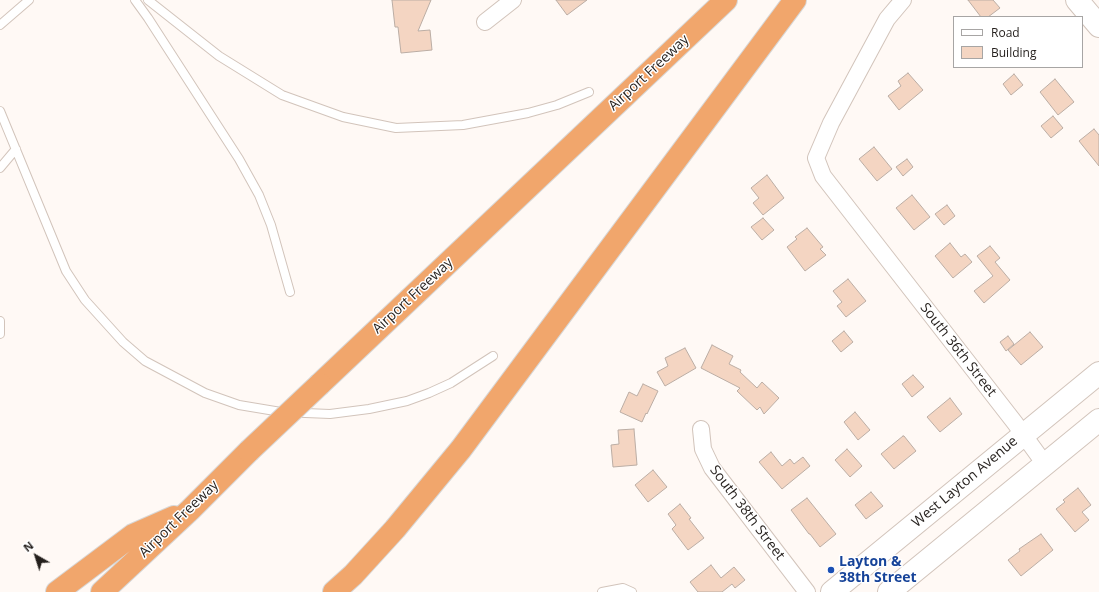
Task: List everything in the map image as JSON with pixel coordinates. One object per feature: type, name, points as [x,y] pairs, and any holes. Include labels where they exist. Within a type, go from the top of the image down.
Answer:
[{"type":"highway","name":"Airport Freeway","points":[[102,592],[726,0]]},
{"type":"highway","points":[[334,592],[351,583],[461,449],[795,0]]},
{"type":"highway","points":[[57,592],[134,535],[190,510]]},
{"type":"main road","points":[[1077,0],[1099,26]]},
{"type":"main road","name":"West Layton Avenue","points":[[832,592],[1099,373]]},
{"type":"main road","points":[[889,592],[1044,463],[1099,420]]},
{"type":"street","points":[[485,22],[513,0]]},
{"type":"street","name":"South 36th Street","points":[[902,0],[887,19],[832,122],[816,158],[823,176],[1044,463]]},
{"type":"street","name":"South 38th Street","points":[[701,429],[703,449],[712,468],[806,592]]},
{"type":"lane","points":[[0,25],[29,0]]},
{"type":"lane","points":[[135,0],[239,159],[259,195],[271,225],[290,292]]},
{"type":"lane","points":[[148,0],[219,56],[282,95],[343,117],[396,128],[463,125],[528,113],[556,106],[589,92]]},
{"type":"lane","points":[[0,111],[66,271],[85,300],[123,342],[145,361],[205,393],[239,405],[281,412],[330,414],[369,409],[407,401],[429,393],[451,382],[493,356]]},
{"type":"lane","points":[[0,168],[16,150]]},
{"type":"lane","points":[[0,321],[0,334]]},
{"type":"lane","points":[[602,592],[623,588],[632,592]]},
{"type":"building","points":[[392,0],[431,0],[418,31],[430,30],[432,50],[401,53],[398,27],[395,27]]},
{"type":"building","points":[[556,0],[587,0],[567,15]]},
{"type":"building","points":[[968,0],[993,0],[1000,8],[989,16],[980,16]]},
{"type":"building","points":[[908,73],[923,90],[899,110],[888,96],[901,86],[898,81]]},
{"type":"building","points":[[1014,74],[1023,85],[1011,95],[1003,84]]},
{"type":"building","points":[[1055,79],[1074,102],[1058,115],[1040,92]]},
{"type":"building","points":[[1053,116],[1063,128],[1051,138],[1041,126]]},
{"type":"building","points":[[1094,129],[1099,135],[1099,166],[1079,141]]},
{"type":"building","points":[[874,147],[892,169],[877,181],[859,159]]},
{"type":"building","points":[[907,159],[913,167],[903,176],[896,167]]},
{"type":"building","points":[[767,175],[784,198],[763,215],[753,203],[759,198],[751,188]]},
{"type":"building","points":[[912,195],[930,217],[914,230],[896,208]]},
{"type":"building","points":[[947,205],[955,216],[944,225],[935,214]]},
{"type":"building","points":[[763,218],[774,230],[762,240],[751,227]]},
{"type":"building","points":[[807,228],[823,247],[820,249],[826,255],[805,271],[787,247],[797,239],[795,237]]},
{"type":"building","points":[[950,243],[961,257],[965,254],[972,262],[953,278],[935,256]]},
{"type":"building","points":[[990,246],[1000,258],[995,262],[1010,280],[984,303],[974,291],[993,276],[977,256]]},
{"type":"building","points":[[848,279],[866,301],[846,317],[837,306],[842,302],[833,291]]},
{"type":"building","points":[[844,331],[853,342],[841,352],[832,341]]},
{"type":"building","points":[[1030,332],[1043,347],[1021,365],[1008,350]]},
{"type":"building","points":[[1008,336],[1014,344],[1006,351],[1000,342]]},
{"type":"building","points":[[712,345],[733,356],[729,364],[741,370],[740,372],[757,388],[762,382],[779,398],[764,414],[760,407],[757,410],[737,391],[740,388],[701,368]]},
{"type":"building","points":[[685,348],[696,368],[665,386],[657,372],[668,366],[665,358]]},
{"type":"building","points":[[913,375],[924,387],[912,397],[902,384]]},
{"type":"building","points":[[643,384],[658,391],[642,422],[620,412],[629,392],[637,396]]},
{"type":"building","points":[[950,398],[962,414],[940,432],[927,417]]},
{"type":"building","points":[[855,412],[870,430],[858,440],[844,422]]},
{"type":"building","points":[[634,429],[637,465],[613,467],[611,445],[619,444],[618,430]]},
{"type":"building","points":[[903,436],[916,451],[894,469],[881,454]]},
{"type":"building","points":[[847,449],[862,466],[850,477],[835,460]]},
{"type":"building","points":[[771,452],[782,466],[790,459],[794,464],[803,457],[810,466],[782,489],[759,462]]},
{"type":"building","points":[[653,470],[667,487],[648,502],[635,485]]},
{"type":"building","points":[[1078,488],[1091,505],[1082,512],[1089,520],[1075,532],[1056,509],[1065,502],[1063,500]]},
{"type":"building","points":[[871,492],[883,506],[866,519],[855,505]]},
{"type":"building","points":[[807,498],[836,534],[820,547],[791,510]]},
{"type":"building","points":[[680,504],[691,518],[689,519],[704,538],[688,550],[672,529],[676,525],[668,514]]},
{"type":"building","points":[[1041,534],[1053,550],[1021,576],[1008,560],[1020,551],[1019,549]]},
{"type":"building","points":[[711,565],[721,578],[734,567],[745,580],[735,588],[732,584],[722,592],[698,592],[690,582]]},
{"type":"place","name":"Layton & 38th Street","points":[[831,570]]}]
